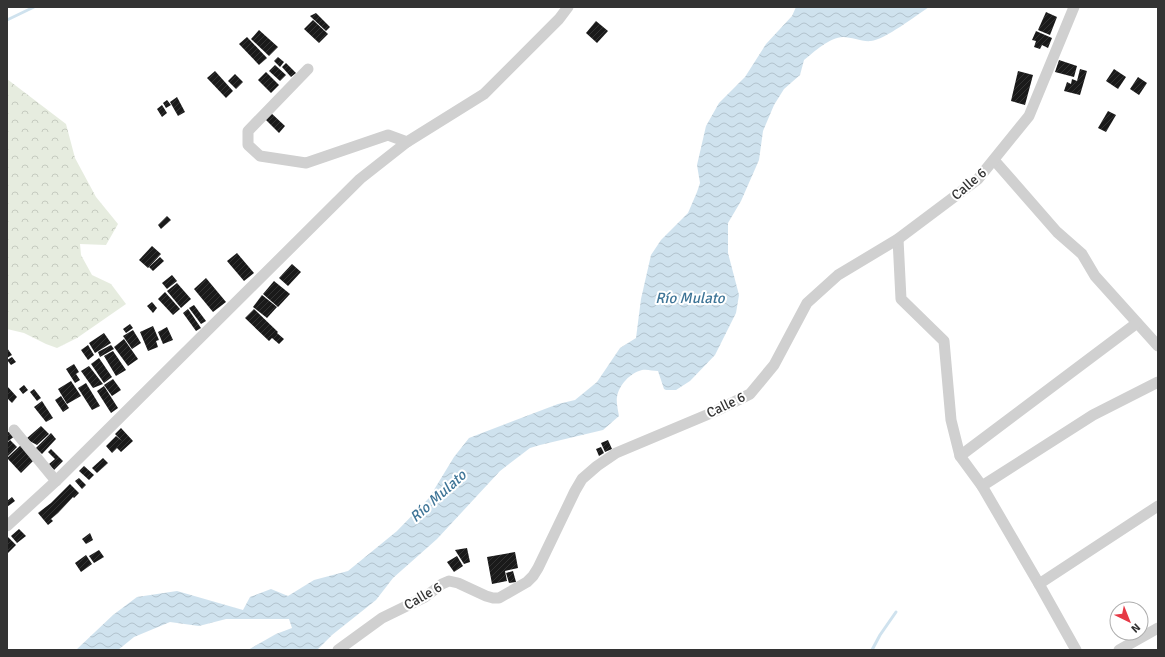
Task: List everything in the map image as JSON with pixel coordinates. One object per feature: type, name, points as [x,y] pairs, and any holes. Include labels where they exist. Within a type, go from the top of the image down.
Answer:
[{"type":"street","points":[[7,526],[56,481],[360,179],[408,142],[484,94],[559,19],[568,7]]},
{"type":"street","name":"Calle 6","points":[[338,650],[382,618],[425,597],[442,584],[449,581],[458,582],[493,598],[499,598],[527,582],[538,568],[582,479],[597,466],[616,453],[716,411],[750,394],[774,365],[807,303],[838,275],[898,239],[978,179],[994,160],[1029,116],[1074,7]]},
{"type":"street","points":[[308,69],[248,131],[248,146],[260,156],[306,163],[388,135],[408,142]]},
{"type":"street","points":[[994,160],[1057,232],[1082,254],[1095,276],[1158,346]]},
{"type":"street","points":[[898,239],[901,299],[944,341],[951,420],[960,456],[982,486],[1076,650]]},
{"type":"street","points":[[960,456],[1137,324]]},
{"type":"street","points":[[982,486],[1093,414],[1158,382]]},
{"type":"street","points":[[14,430],[56,481]]},
{"type":"street","points":[[1039,584],[1158,506]]},
{"type":"street","points":[[1119,650],[1158,628]]},
{"type":"green space","points":[[7,79],[66,124],[75,158],[96,197],[118,224],[106,245],[80,244],[81,255],[92,275],[111,284],[126,304],[77,338],[57,348],[24,333],[7,329]]},
{"type":"water","name":"Río Mulato","points":[[796,7],[929,7],[892,32],[877,40],[868,41],[843,37],[833,39],[817,49],[804,60],[800,75],[784,89],[774,105],[763,131],[759,160],[741,201],[728,223],[728,253],[739,295],[736,313],[715,355],[690,381],[676,390],[666,390],[664,389],[658,371],[644,370],[633,374],[626,380],[618,393],[617,401],[619,416],[603,430],[530,448],[500,471],[437,539],[393,578],[376,600],[332,635],[317,650],[248,650],[276,634],[292,628],[289,619],[226,619],[199,626],[170,622],[134,637],[118,650],[76,650],[113,615],[137,597],[177,591],[243,610],[250,597],[271,589],[288,596],[314,580],[348,571],[397,531],[429,498],[454,457],[469,438],[558,404],[575,400],[597,382],[620,348],[636,338],[641,299],[651,255],[661,240],[688,213],[700,183],[697,165],[706,126],[719,103],[745,77],[766,44],[792,16]]},
{"type":"building","points":[[1046,12],[1057,17],[1050,35],[1038,30]]},
{"type":"building","points":[[316,13],[330,27],[326,31],[310,16]]},
{"type":"building","points":[[313,20],[328,34],[319,43],[304,29]]},
{"type":"building","points":[[596,21],[608,31],[597,43],[586,33]]},
{"type":"building","points":[[259,30],[278,47],[269,56],[251,39]]},
{"type":"building","points":[[1036,31],[1052,38],[1048,48],[1042,45],[1040,49],[1034,47],[1036,41],[1032,40]]},
{"type":"building","points":[[247,37],[267,58],[259,65],[239,44]]},
{"type":"building","points":[[278,57],[284,62],[280,67],[274,61]]},
{"type":"building","points":[[1059,60],[1077,66],[1074,77],[1055,72]]},
{"type":"building","points":[[286,63],[296,73],[291,77],[282,67]]},
{"type":"building","points":[[275,65],[286,75],[280,81],[269,71]]},
{"type":"building","points":[[1080,69],[1087,71],[1080,95],[1064,91],[1067,82],[1071,84],[1072,79],[1077,81]]},
{"type":"building","points":[[1114,69],[1126,77],[1118,89],[1106,81]]},
{"type":"building","points":[[215,71],[233,91],[226,98],[207,78]]},
{"type":"building","points":[[1018,71],[1033,75],[1025,105],[1011,101]]},
{"type":"building","points":[[266,72],[279,85],[271,93],[258,80]]},
{"type":"building","points":[[235,74],[243,82],[236,89],[228,81]]},
{"type":"building","points":[[1138,77],[1147,83],[1139,95],[1130,89]]},
{"type":"building","points":[[177,97],[185,112],[178,116],[170,102]]},
{"type":"building","points":[[167,100],[171,105],[166,108],[163,103]]},
{"type":"building","points":[[162,105],[167,113],[162,117],[157,109]]},
{"type":"building","points":[[1108,111],[1116,115],[1106,132],[1098,128]]},
{"type":"building","points":[[270,112],[285,126],[279,133],[264,118]]},
{"type":"building","points":[[167,216],[171,220],[161,229],[158,225]]},
{"type":"building","points":[[152,246],[161,254],[148,268],[139,260]]},
{"type":"building","points":[[237,253],[254,273],[244,281],[227,261]]},
{"type":"building","points":[[160,257],[164,261],[153,271],[149,267]]},
{"type":"building","points":[[292,264],[301,272],[288,286],[279,278]]},
{"type":"building","points":[[172,275],[177,281],[167,289],[162,283]]},
{"type":"building","points":[[206,278],[226,302],[213,312],[194,289]]},
{"type":"building","points":[[274,281],[290,294],[278,307],[263,294]]},
{"type":"building","points":[[177,283],[191,299],[181,308],[167,291]]},
{"type":"building","points":[[165,292],[180,309],[173,315],[158,299]]},
{"type":"building","points":[[262,295],[277,307],[267,318],[253,307]]},
{"type":"building","points":[[152,302],[157,308],[153,313],[147,306]]},
{"type":"building","points":[[194,305],[206,321],[201,324],[189,308]]},
{"type":"building","points":[[188,309],[201,328],[196,331],[183,313]]},
{"type":"building","points":[[254,309],[284,339],[279,344],[272,338],[269,341],[245,318]]},
{"type":"building","points":[[130,324],[133,328],[126,333],[123,329]]},
{"type":"building","points":[[153,326],[159,340],[156,341],[158,347],[148,351],[140,332]]},
{"type":"building","points":[[167,327],[173,340],[163,344],[158,332]]},
{"type":"building","points":[[133,330],[141,343],[132,349],[123,336]]},
{"type":"building","points":[[104,333],[111,343],[95,353],[89,343]]},
{"type":"building","points":[[124,339],[138,359],[128,366],[114,347]]},
{"type":"building","points":[[88,345],[94,355],[88,360],[81,350]]},
{"type":"building","points":[[111,345],[114,349],[100,357],[98,352]]},
{"type":"building","points":[[7,348],[12,355],[7,358]]},
{"type":"building","points":[[113,351],[126,370],[116,376],[104,356]]},
{"type":"building","points":[[12,357],[16,362],[11,365],[7,360]]},
{"type":"building","points":[[99,358],[112,377],[104,383],[91,364]]},
{"type":"building","points":[[74,364],[79,372],[76,374],[80,380],[75,383],[66,369]]},
{"type":"building","points":[[89,366],[103,384],[93,388],[81,371]]},
{"type":"building","points":[[113,379],[121,390],[112,396],[104,385]]},
{"type":"building","points":[[71,381],[81,396],[67,404],[58,389]]},
{"type":"building","points":[[86,383],[100,406],[92,410],[78,388]]},
{"type":"building","points":[[24,385],[28,390],[23,394],[19,389]]},
{"type":"building","points":[[7,386],[17,397],[12,403],[7,398]]},
{"type":"building","points":[[104,386],[118,408],[111,413],[97,391]]},
{"type":"building","points":[[34,389],[41,398],[37,401],[30,392]]},
{"type":"building","points":[[61,396],[69,408],[63,412],[55,400]]},
{"type":"building","points":[[42,401],[53,418],[46,422],[34,407]]},
{"type":"building","points":[[41,426],[49,434],[37,445],[26,439]]},
{"type":"building","points":[[121,428],[133,441],[121,452],[117,448],[112,453],[106,446],[116,436],[122,441],[115,434]]},
{"type":"building","points":[[10,431],[15,436],[7,442],[7,433]]},
{"type":"building","points":[[51,433],[56,439],[42,454],[36,448]]},
{"type":"building","points":[[10,440],[17,447],[7,457],[7,443]]},
{"type":"building","points":[[608,440],[612,449],[605,452],[601,443]]},
{"type":"building","points":[[21,445],[35,459],[21,473],[7,458]]},
{"type":"building","points":[[601,447],[604,453],[599,456],[596,449]]},
{"type":"building","points":[[51,449],[63,461],[54,470],[49,464],[55,459],[48,452]]},
{"type":"building","points":[[103,458],[108,463],[97,473],[92,468]]},
{"type":"building","points":[[84,466],[94,475],[89,480],[79,471]]},
{"type":"building","points":[[79,478],[86,485],[82,489],[75,481]]},
{"type":"building","points":[[70,484],[79,493],[51,519],[53,521],[48,525],[38,513],[51,503]]},
{"type":"building","points":[[12,497],[15,501],[7,507],[7,501]]},
{"type":"building","points":[[19,529],[26,536],[17,543],[11,536]]},
{"type":"building","points":[[90,533],[93,540],[86,544],[82,539]]},
{"type":"building","points":[[8,537],[16,545],[7,554],[7,538]]},
{"type":"building","points":[[467,548],[470,562],[464,564],[455,550]]},
{"type":"building","points":[[99,550],[104,557],[94,563],[89,556]]},
{"type":"building","points":[[515,552],[518,568],[505,571],[507,581],[492,584],[487,557]]},
{"type":"building","points":[[86,555],[92,564],[81,572],[75,563]]},
{"type":"building","points":[[457,556],[463,566],[454,572],[447,562]]},
{"type":"building","points":[[513,571],[516,582],[509,583],[506,573]]},
{"type":"waterway","points":[[7,20],[34,7]]},
{"type":"waterway","points":[[872,650],[880,635],[896,612]]}]
